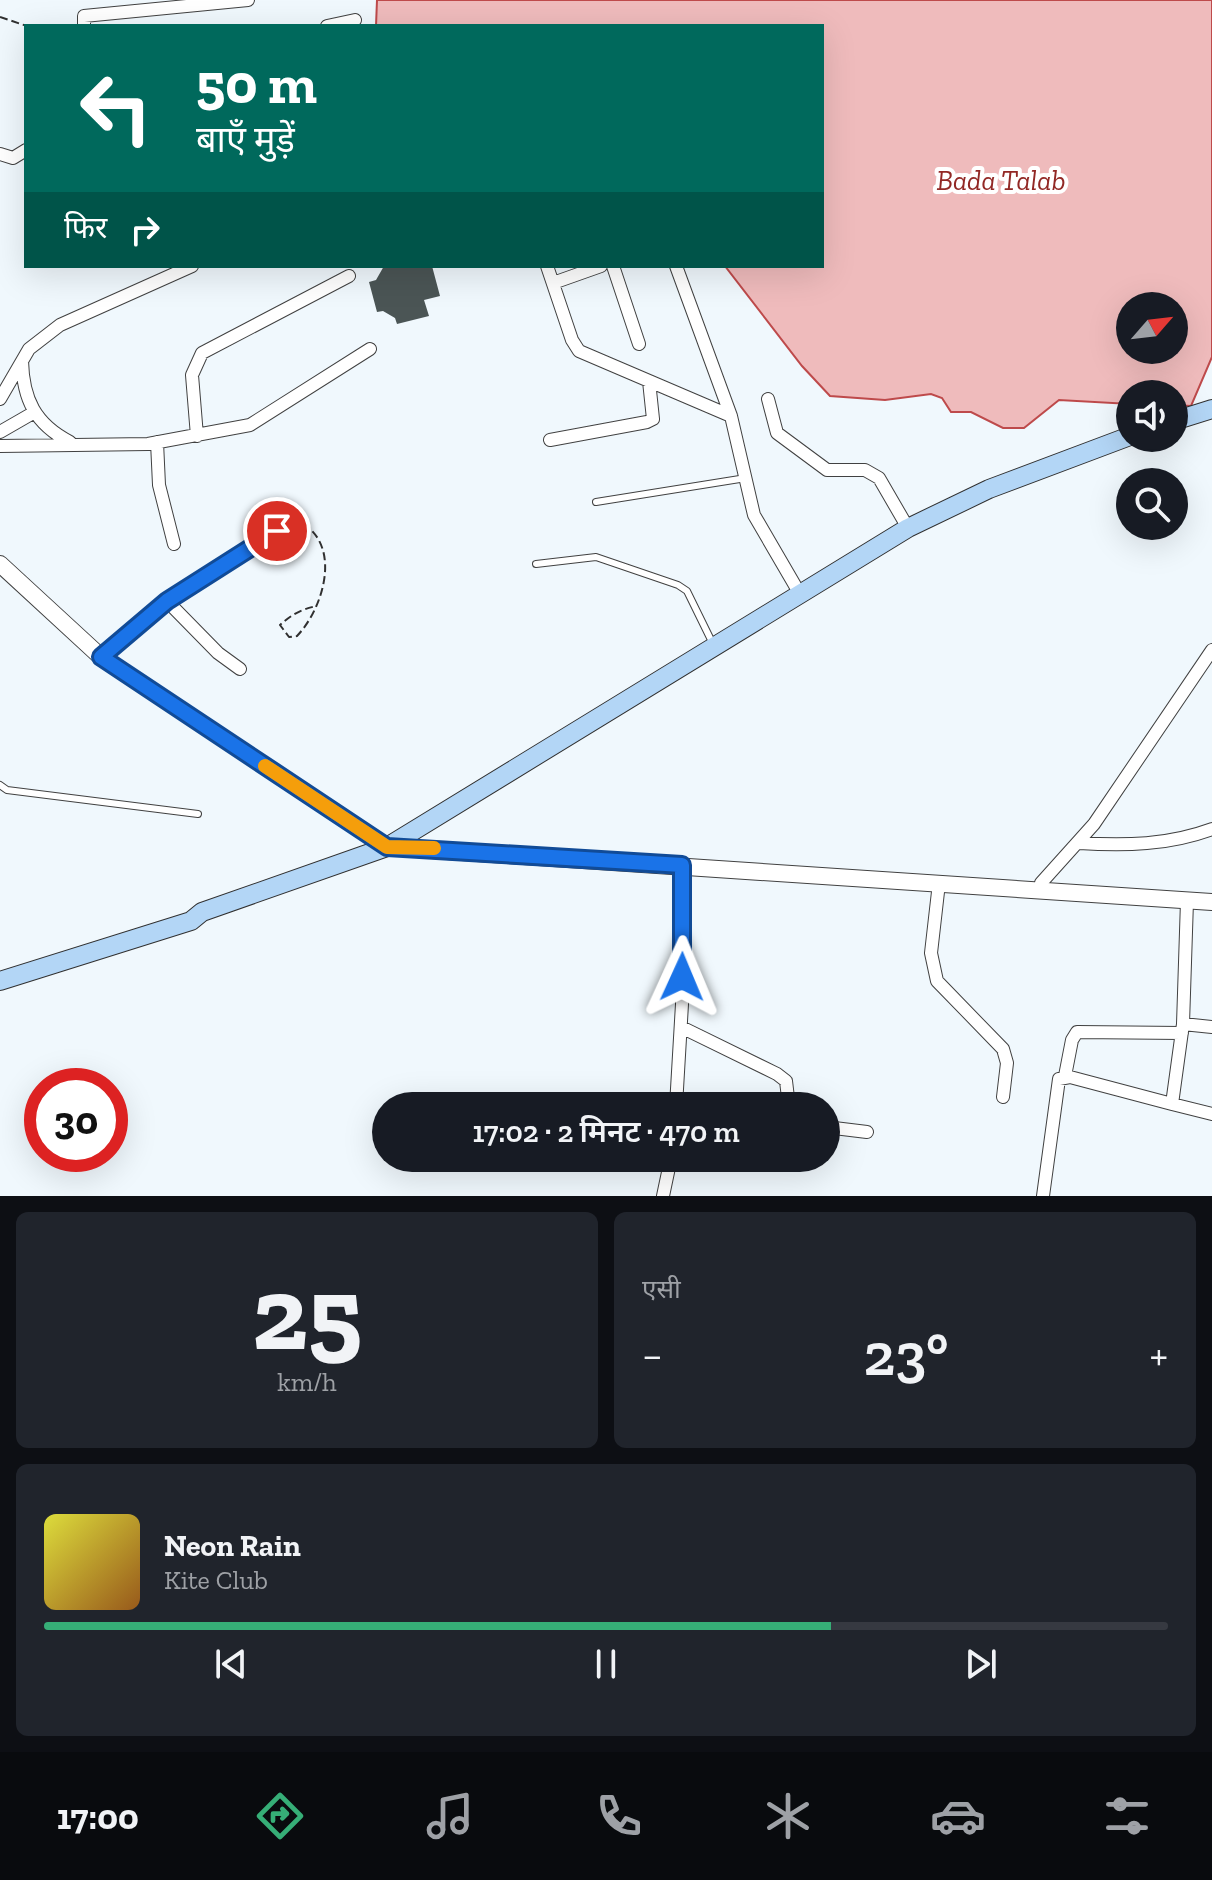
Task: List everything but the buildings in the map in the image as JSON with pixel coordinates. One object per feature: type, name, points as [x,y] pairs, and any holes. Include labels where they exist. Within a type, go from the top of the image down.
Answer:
[{"type":"main road","points":[[1188,417],[1212,409]]},
{"type":"main road","points":[[0,981],[191,921],[202,912],[387,847],[908,528],[989,489],[1116,441]]},
{"type":"main road","points":[[0,969],[187,910],[202,912]]},
{"type":"street","points":[[84,24],[84,16],[248,0]]},
{"type":"street","points":[[336,24],[355,20]]},
{"type":"street","points":[[0,154],[13,158],[24,151]]},
{"type":"street","points":[[0,399],[29,349],[60,325],[188,268]]},
{"type":"street","points":[[548,268],[572,340],[579,351],[731,416]]},
{"type":"street","points":[[553,283],[595,268]]},
{"type":"street","points":[[614,268],[639,344]]},
{"type":"street","points":[[677,268],[731,416],[754,515],[800,594]]},
{"type":"street","points":[[197,436],[192,375],[202,353],[349,276]]},
{"type":"street","points":[[0,446],[157,442],[250,425],[370,349]]},
{"type":"street","points":[[22,360],[25,391],[33,413],[53,433],[73,443]]},
{"type":"street","points":[[550,440],[653,419],[655,410],[649,381]]},
{"type":"street","points":[[768,399],[777,433],[827,470],[865,470],[879,478],[908,528]]},
{"type":"street","points":[[0,432],[33,413]]},
{"type":"street","points":[[157,442],[159,485],[174,544]]},
{"type":"street","points":[[101,657],[167,601],[277,531]]},
{"type":"street","points":[[0,564],[101,657],[387,847],[1212,902]]},
{"type":"street","points":[[167,601],[209,644],[240,669]]},
{"type":"street","points":[[1040,890],[1041,883],[1079,843],[1212,650]]},
{"type":"street","points":[[1079,843],[1141,845],[1191,837],[1212,829]]},
{"type":"street","points":[[677,1092],[681,1027],[682,865]]},
{"type":"street","points":[[939,883],[931,953],[937,981],[1003,1049],[1007,1063],[1003,1097]]},
{"type":"street","points":[[1172,1104],[1182,1028],[1187,901]]},
{"type":"street","points":[[681,1027],[777,1074],[786,1081],[787,1092]]},
{"type":"street","points":[[1065,1076],[1077,1032],[1085,1029],[1212,1027]]},
{"type":"street","points":[[1043,1196],[1059,1079],[1065,1076],[1212,1114]]},
{"type":"street","points":[[840,1129],[867,1132]]},
{"type":"street","points":[[663,1196],[668,1172]]},
{"type":"lane","points":[[596,502],[746,478]]},
{"type":"lane","points":[[536,564],[596,557],[678,585],[693,601],[714,647]]},
{"type":"lane","points":[[0,785],[7,790],[198,814]]},
{"type":"path","points":[[0,17],[24,25]]},
{"type":"path","points":[[277,531],[287,525],[304,525],[319,540],[324,589],[317,606],[297,636],[289,637],[281,631],[280,625],[298,611],[317,606]]},
{"type":"water","name":"Bada Talab","points":[[377,0],[1212,0],[1212,357],[1191,406],[1188,406],[1188,380],[1116,380],[1116,403],[1059,400],[1024,428],[1003,428],[971,412],[951,412],[942,398],[931,394],[885,400],[830,396],[802,366],[727,268],[824,268],[824,24],[376,24]]},
{"type":"slow traffic","points":[[265,766],[387,847],[434,848]]},
{"type":"route","points":[[277,531],[167,601],[101,657],[387,847],[682,865],[682,977]]}]
